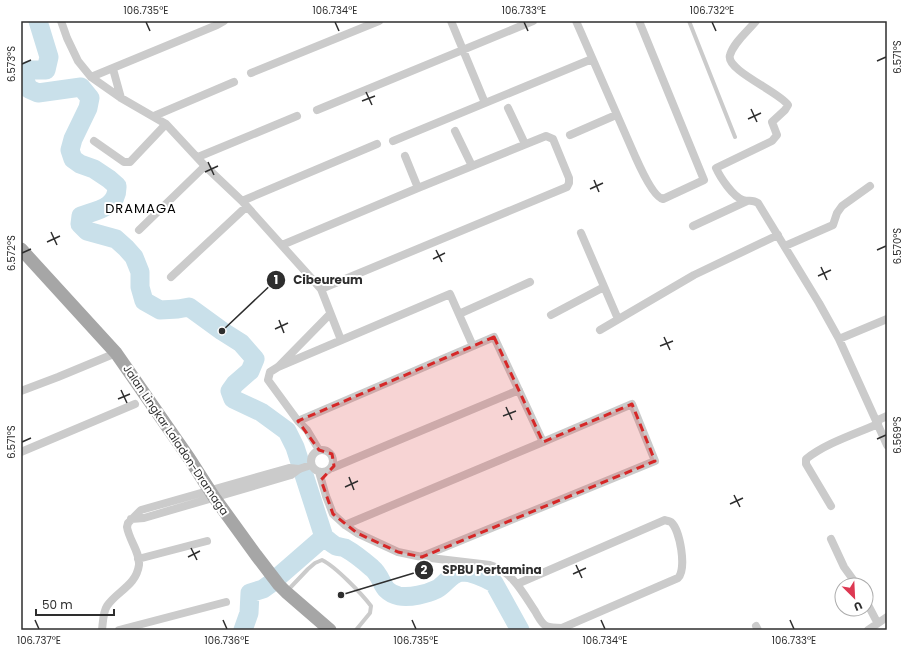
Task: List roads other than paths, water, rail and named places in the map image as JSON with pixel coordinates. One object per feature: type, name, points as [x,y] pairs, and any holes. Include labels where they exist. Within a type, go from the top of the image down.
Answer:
[{"type":"main road","name":"Jalan Lingkar Laladon-Dramaga","points":[[21,249],[116,353],[189,458],[212,494],[268,570],[283,588],[330,630]]},
{"type":"street","points":[[62,21],[67,38],[78,61],[91,77],[121,98],[166,124],[205,166],[244,204],[321,289],[341,340]]},
{"type":"street","points":[[91,77],[224,21]]},
{"type":"street","points":[[251,73],[379,21]]},
{"type":"street","points":[[452,21],[485,103]]},
{"type":"street","points":[[317,110],[533,21]]},
{"type":"street","points":[[576,21],[616,115],[644,175],[660,198],[663,199],[704,180],[639,21]]},
{"type":"street","points":[[747,201],[738,197],[731,190],[719,176],[716,168],[772,141],[777,135],[772,122],[785,110],[788,105],[782,98],[738,70],[729,59],[729,55],[736,45],[756,21]]},
{"type":"street","points":[[393,141],[592,58]]},
{"type":"street","points":[[113,69],[121,98]]},
{"type":"street","points":[[154,116],[234,82]]},
{"type":"street","points":[[508,108],[525,144]]},
{"type":"street","points":[[570,135],[616,115]]},
{"type":"street","points":[[198,157],[297,116]]},
{"type":"street","points":[[94,141],[124,162],[130,162],[166,124]]},
{"type":"street","points":[[455,131],[472,166]]},
{"type":"street","points":[[282,245],[525,144],[546,136],[552,139],[569,178],[569,183],[566,187],[321,289]]},
{"type":"street","points":[[171,277],[244,204],[377,144]]},
{"type":"street","points":[[404,156],[418,188]]},
{"type":"street","points":[[139,230],[205,166]]},
{"type":"street","points":[[784,246],[833,225],[837,213],[842,206],[870,186]]},
{"type":"street","points":[[693,226],[747,201],[752,200],[758,203],[819,302],[839,339],[887,445]]},
{"type":"street","points":[[581,233],[618,319]]},
{"type":"street","points":[[600,330],[694,275],[778,235]]},
{"type":"street","points":[[458,314],[530,282]]},
{"type":"street","points":[[551,315],[604,287]]},
{"type":"street","points":[[319,450],[307,430],[298,421],[268,380],[270,372],[278,367],[450,294],[473,346]]},
{"type":"street","points":[[278,367],[330,314]]},
{"type":"street","points":[[839,339],[887,319]]},
{"type":"street","points":[[298,421],[494,337],[543,442]]},
{"type":"street","points":[[21,391],[116,353]]},
{"type":"street","points":[[321,475],[333,466],[346,462],[519,390]]},
{"type":"street","points":[[21,452],[135,404]]},
{"type":"street","points":[[345,525],[632,404],[654,461],[422,557]]},
{"type":"street","points":[[831,506],[806,464],[806,459],[813,453],[877,423],[887,416]]},
{"type":"street","points":[[102,630],[104,612],[107,606],[134,579],[137,572],[138,559],[128,531],[128,523],[141,510],[291,475],[311,462],[313,455],[319,450],[328,451],[334,459],[333,466]]},
{"type":"street","points":[[305,467],[316,471],[321,475],[333,514],[356,533],[398,552],[422,557],[499,567],[517,584],[546,626],[554,628],[562,628],[678,578],[683,571],[680,544],[671,522],[665,520],[517,584]]},
{"type":"street","points":[[831,539],[844,567],[851,577]]},
{"type":"street","points":[[138,559],[207,541]]},
{"type":"street","points":[[119,630],[226,602]]},
{"type":"street","points":[[874,616],[877,622]]},
{"type":"street","points":[[868,630],[877,622],[887,617]]},
{"type":"lane","points":[[689,21],[735,137]]},
{"type":"lane","points":[[283,588],[315,563],[322,560],[330,564],[371,606],[370,613],[356,630]]},
{"type":"waterway","points":[[38,21],[49,57],[46,70],[29,70],[24,79],[29,89],[38,93],[81,87],[90,98],[88,108],[73,139],[70,150],[73,159],[80,164],[94,169],[117,186],[114,199],[111,203],[106,207],[81,216],[80,224],[87,231],[116,239],[134,257],[140,272],[140,287],[144,301],[160,310],[189,307],[241,343],[255,359],[250,371],[235,384],[230,391],[233,399],[261,412],[287,431],[295,447],[324,537],[334,545],[352,552],[376,572],[388,591],[399,596],[413,596],[433,591],[455,574],[462,572],[475,574],[487,579],[494,583],[520,630]]},
{"type":"waterway","points":[[243,630],[249,613],[250,593],[263,589],[270,584],[324,537]]},
{"type":"place","name":"Cibeureum","points":[[222,331]]},
{"type":"place","name":"SPBU Pertamina","points":[[341,595]]},
{"type":"district","name":"DRAMAGA","points":[[141,208]]}]
